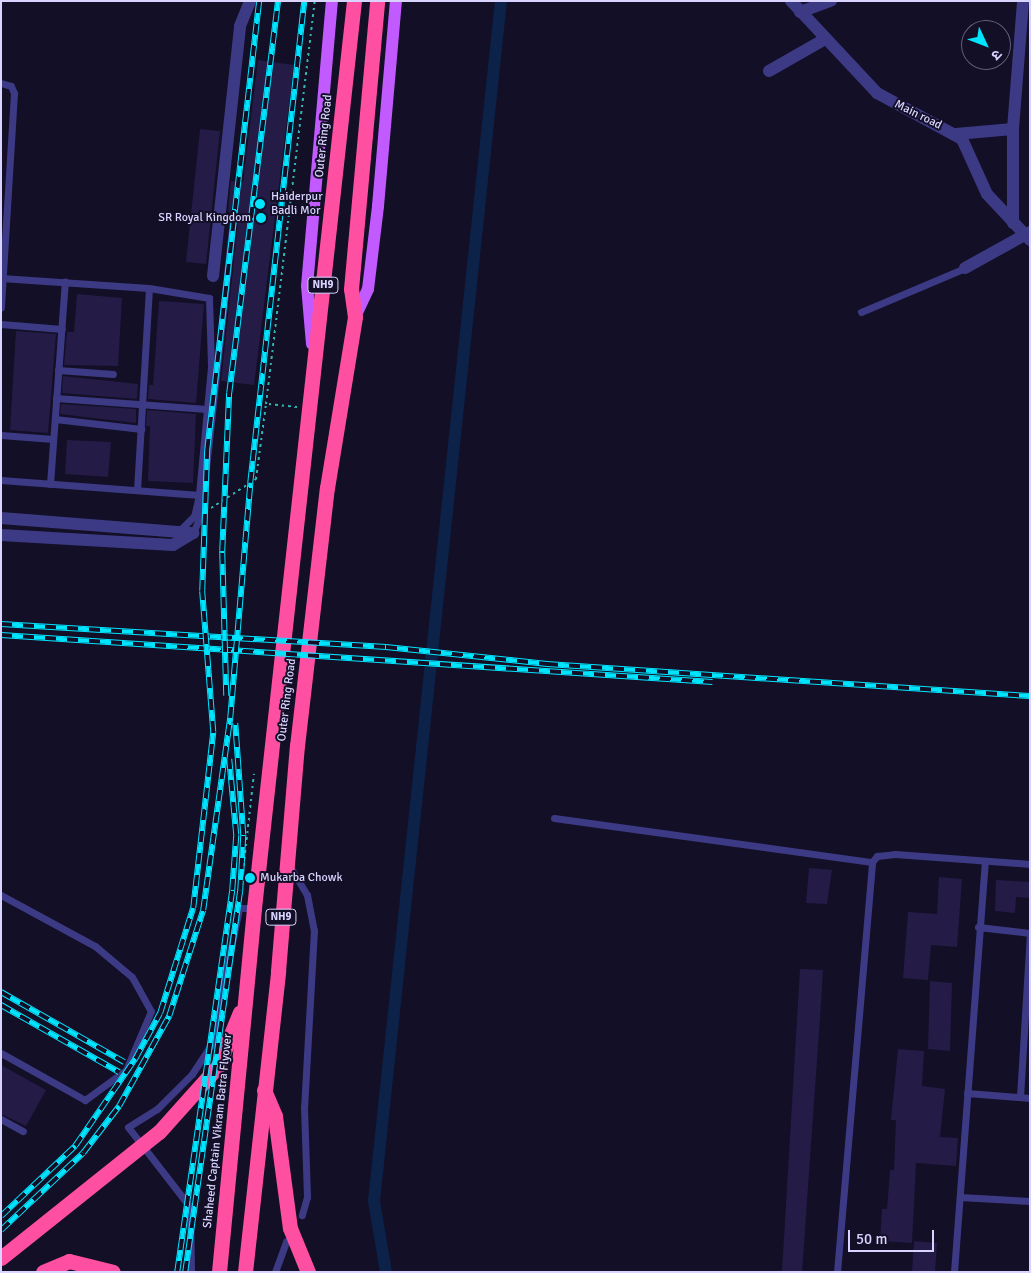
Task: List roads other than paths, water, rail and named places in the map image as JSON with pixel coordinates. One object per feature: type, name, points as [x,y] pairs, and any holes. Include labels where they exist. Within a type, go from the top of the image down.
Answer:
[{"type":"highway","name":"Outer Ring Road","points":[[248,993],[254,908],[354,1]]},
{"type":"highway","name":"Outer Ring Road","points":[[264,1088],[278,971],[285,859],[297,746],[318,569],[355,317],[351,289],[377,1]]},
{"type":"highway","points":[[1,1258],[159,1132],[218,1066],[248,993]]},
{"type":"highway","name":"Shaheed Captain Vikram Batra Flyover","points":[[219,1272],[248,993]]},
{"type":"highway","name":"NH9","points":[[245,1272],[252,1182],[264,1088]]},
{"type":"highway","points":[[264,1088],[275,1116],[290,1228],[299,1257],[308,1272]]},
{"type":"highway","points":[[43,1272],[69,1261],[113,1272]]},
{"type":"main road","name":"Outer Ring Road","points":[[314,364],[307,286],[332,1]]},
{"type":"main road","name":"Outer Ring Road","points":[[355,317],[368,289],[377,216],[396,1]]},
{"type":"street","points":[[213,276],[240,26],[250,1]]},
{"type":"street","name":"Main road","points":[[791,1],[825,40],[877,93],[956,134],[967,144],[987,194],[1013,223],[1028,235]]},
{"type":"street","points":[[800,12],[830,1]]},
{"type":"street","points":[[1013,223],[1013,129],[1023,1]]},
{"type":"street","points":[[769,71],[825,40]]},
{"type":"street","points":[[956,134],[1013,129]]},
{"type":"street","points":[[965,268],[1028,235]]},
{"type":"street","points":[[1,518],[179,530],[193,533]]},
{"type":"street","points":[[1,535],[173,545],[193,533]]},
{"type":"lane","points":[[1,83],[11,86],[14,93],[4,213],[1,308]]},
{"type":"lane","points":[[193,533],[202,514],[233,221]]},
{"type":"lane","points":[[861,312],[965,268]]},
{"type":"lane","points":[[2,278],[149,288],[206,296],[212,303],[208,409],[199,495],[194,516],[179,530],[173,545]]},
{"type":"lane","points":[[50,484],[65,282]]},
{"type":"lane","points":[[137,490],[149,288]]},
{"type":"lane","points":[[1,324],[62,329]]},
{"type":"lane","points":[[58,370],[114,374]]},
{"type":"lane","points":[[56,398],[208,409]]},
{"type":"lane","points":[[55,420],[141,429]]},
{"type":"lane","points":[[1,435],[53,439]]},
{"type":"lane","points":[[1,480],[199,495]]},
{"type":"lane","points":[[554,818],[872,862],[886,854],[1030,864]]},
{"type":"lane","points":[[285,859],[308,896],[314,930],[304,1107],[307,1197],[302,1215]]},
{"type":"lane","points":[[837,1272],[872,862]]},
{"type":"lane","points":[[954,1272],[978,927],[986,862]]},
{"type":"lane","points":[[1,895],[94,946],[132,977],[152,1011],[126,1070],[84,1100],[1,1053]]},
{"type":"lane","points":[[191,1272],[190,1207],[128,1127],[157,1109],[192,1074],[210,1045],[239,908],[254,908]]},
{"type":"lane","points":[[978,927],[1030,934],[1020,1097]]},
{"type":"lane","points":[[967,1093],[1030,1098]]},
{"type":"lane","points":[[1,1120],[23,1131]]},
{"type":"lane","points":[[960,1197],[1030,1201]]},
{"type":"lane","points":[[276,1272],[286,1241]]},
{"type":"waterway","points":[[386,1272],[374,1201],[501,1]]},
{"type":"railway","points":[[1,1216],[75,1146],[135,1059],[160,1013],[193,908],[213,732],[202,591],[207,450],[259,1]]},
{"type":"railway","points":[[226,696],[222,551],[229,393],[278,1]]},
{"type":"railway","points":[[1,1230],[83,1153],[119,1106],[169,1016],[203,910],[230,718],[250,483],[304,1]]},
{"type":"railway","points":[[1,624],[386,647],[547,664],[1030,696]]},
{"type":"railway","points":[[1,635],[712,682]]},
{"type":"railway","points":[[185,1272],[240,891],[243,835],[235,723]]},
{"type":"railway","points":[[177,1272],[232,890],[236,835],[229,759]]},
{"type":"railway","points":[[1,992],[124,1062]]},
{"type":"railway","points":[[1,1005],[119,1072]]},
{"type":"place","name":"Haiderpur Badli Mor","points":[[260,204]]},
{"type":"place","name":"SR Royal Kingdom","points":[[261,218]]},
{"type":"place","name":"Mukarba Chowk","points":[[250,878]]}]
